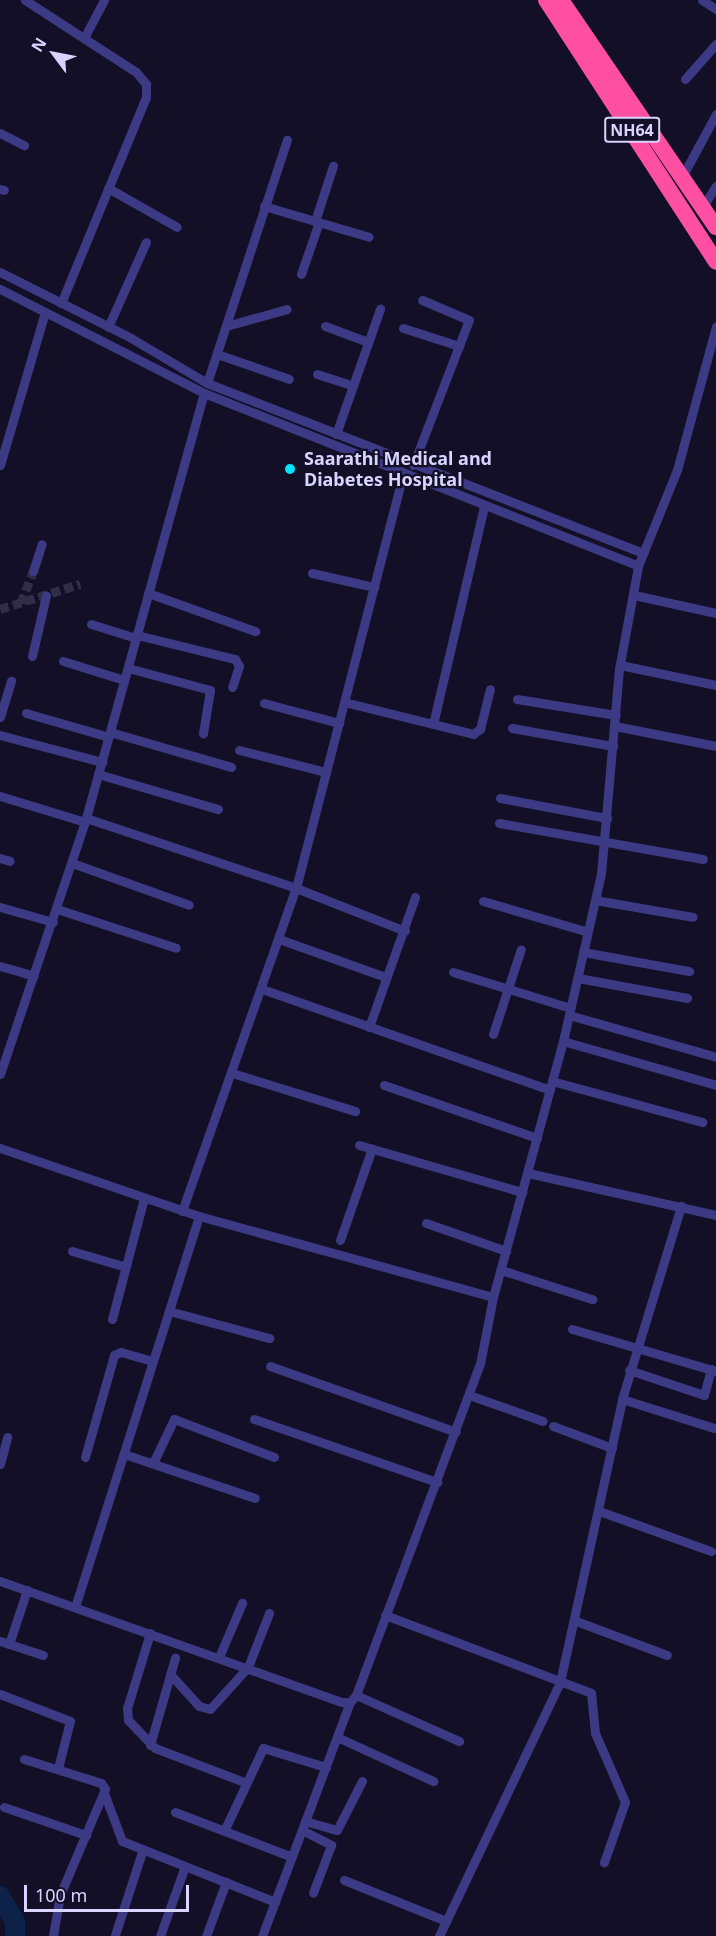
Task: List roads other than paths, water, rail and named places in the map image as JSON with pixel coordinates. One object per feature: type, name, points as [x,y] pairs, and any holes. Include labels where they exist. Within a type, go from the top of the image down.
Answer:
[{"type":"highway","name":"NH64","points":[[546,0],[716,262]]},
{"type":"highway","name":"NH64","points":[[561,0],[683,175],[716,227]]},
{"type":"street","points":[[84,38],[104,0]]},
{"type":"street","points":[[702,0],[716,9]]},
{"type":"street","points":[[30,2],[136,72],[146,84],[146,97],[60,303]]},
{"type":"street","points":[[685,79],[716,44]]},
{"type":"street","points":[[683,175],[716,114]]},
{"type":"street","points":[[0,133],[24,145]]},
{"type":"street","points":[[207,382],[287,140]]},
{"type":"street","points":[[301,274],[333,166]]},
{"type":"street","points":[[703,206],[716,186]]},
{"type":"street","points":[[108,188],[177,226]]},
{"type":"street","points":[[264,206],[369,237]]},
{"type":"street","points":[[108,327],[146,242]]},
{"type":"street","points":[[0,273],[108,327],[207,382],[643,553]]},
{"type":"street","points":[[0,289],[204,393],[403,475],[638,566]]},
{"type":"street","points":[[414,465],[468,317],[422,300]]},
{"type":"street","points":[[226,326],[287,309]]},
{"type":"street","points":[[336,434],[380,309]]},
{"type":"street","points":[[0,465],[45,312]]},
{"type":"street","points":[[325,326],[368,342]]},
{"type":"street","points":[[262,1936],[456,1432],[483,1352],[493,1297],[563,1041],[595,900],[606,841],[620,665],[638,566],[677,470],[716,327]]},
{"type":"street","points":[[403,328],[459,346]]},
{"type":"street","points":[[217,354],[289,379]]},
{"type":"street","points":[[317,374],[353,386]]},
{"type":"street","points":[[0,1074],[86,820],[204,393]]},
{"type":"street","points":[[182,1211],[296,888],[403,475]]},
{"type":"street","points":[[433,724],[484,507]]},
{"type":"street","points":[[33,572],[42,544]]},
{"type":"street","points":[[312,573],[374,587]]},
{"type":"street","points":[[148,593],[255,631]]},
{"type":"street","points":[[634,595],[716,613]]},
{"type":"street","points":[[32,656],[46,596]]},
{"type":"street","points":[[91,624],[235,659],[239,666],[231,687]]},
{"type":"street","points":[[63,661],[124,680]]},
{"type":"street","points":[[620,665],[716,685]]},
{"type":"street","points":[[128,668],[210,690],[203,733]]},
{"type":"street","points":[[0,717],[11,681]]},
{"type":"street","points":[[345,702],[477,734],[490,689]]},
{"type":"street","points":[[517,699],[616,715]]},
{"type":"street","points":[[264,703],[339,723]]},
{"type":"street","points":[[26,713],[231,767]]},
{"type":"street","points":[[615,726],[716,746]]},
{"type":"street","points":[[512,728],[613,746]]},
{"type":"street","points":[[0,735],[102,762]]},
{"type":"street","points":[[239,750],[326,772]]},
{"type":"street","points":[[98,774],[218,809]]},
{"type":"street","points":[[0,796],[86,820],[296,888],[405,931]]},
{"type":"street","points":[[500,798],[607,818]]},
{"type":"street","points":[[499,823],[703,859]]},
{"type":"street","points":[[0,858],[10,861]]},
{"type":"street","points":[[72,863],[189,904]]},
{"type":"street","points":[[369,1027],[385,977],[405,931],[415,897]]},
{"type":"street","points":[[595,900],[693,916]]},
{"type":"street","points":[[483,901],[588,932]]},
{"type":"street","points":[[0,907],[52,922]]},
{"type":"street","points":[[57,909],[176,948]]},
{"type":"street","points":[[279,939],[385,977]]},
{"type":"street","points":[[493,1034],[520,949]]},
{"type":"street","points":[[584,952],[688,971]]},
{"type":"street","points":[[0,966],[34,976]]},
{"type":"street","points":[[453,972],[570,1012],[716,1057]]},
{"type":"street","points":[[578,978],[687,998]]},
{"type":"street","points":[[262,989],[369,1027],[551,1086],[702,1122]]},
{"type":"street","points":[[563,1041],[716,1085]]},
{"type":"street","points":[[232,1073],[355,1111]]},
{"type":"street","points":[[384,1085],[537,1138]]},
{"type":"street","points":[[359,1145],[522,1192]]},
{"type":"street","points":[[0,1148],[182,1211],[493,1297]]},
{"type":"street","points":[[340,1240],[372,1148]]},
{"type":"street","points":[[528,1173],[716,1215]]},
{"type":"street","points":[[112,1319],[144,1198]]},
{"type":"street","points":[[439,1936],[560,1682],[576,1621],[629,1370],[681,1206]]},
{"type":"street","points":[[75,1607],[200,1216]]},
{"type":"street","points":[[426,1223],[506,1251]]},
{"type":"street","points":[[72,1251],[126,1267]]},
{"type":"street","points":[[501,1270],[592,1299]]},
{"type":"street","points":[[169,1311],[269,1338]]},
{"type":"street","points":[[572,1329],[714,1370],[704,1395],[629,1370]]},
{"type":"street","points":[[85,1457],[114,1355],[121,1352],[153,1361]]},
{"type":"street","points":[[270,1366],[456,1432]]},
{"type":"street","points":[[469,1395],[543,1421]]},
{"type":"street","points":[[622,1399],[714,1428]]},
{"type":"street","points":[[153,1463],[174,1419],[274,1457]]},
{"type":"street","points":[[254,1419],[437,1482]]},
{"type":"street","points":[[553,1426],[612,1448]]},
{"type":"street","points":[[0,1464],[6,1437]]},
{"type":"street","points":[[124,1454],[255,1498]]},
{"type":"street","points":[[599,1511],[711,1551]]},
{"type":"street","points":[[0,1581],[248,1667],[353,1699],[459,1742]]},
{"type":"street","points":[[27,1590],[5,1642],[43,1655]]},
{"type":"street","points":[[219,1657],[242,1603]]},
{"type":"street","points":[[170,1674],[200,1706],[210,1709],[248,1667],[269,1613]]},
{"type":"street","points":[[385,1615],[594,1696],[595,1733],[623,1795],[624,1808],[604,1862]]},
{"type":"street","points":[[576,1621],[667,1655]]},
{"type":"street","points":[[150,1633],[126,1714],[150,1745],[244,1782]]},
{"type":"street","points":[[150,1745],[175,1658]]},
{"type":"street","points":[[0,1694],[70,1721],[58,1768]]},
{"type":"street","points":[[337,1737],[433,1781]]},
{"type":"street","points":[[224,1831],[244,1782],[263,1748],[326,1767]]},
{"type":"street","points":[[24,1759],[101,1783],[122,1841],[275,1902]]},
{"type":"street","points":[[304,1825],[337,1830],[362,1781]]},
{"type":"street","points":[[53,1936],[60,1895],[104,1793]]},
{"type":"street","points":[[4,1807],[86,1835]]},
{"type":"street","points":[[176,1812],[292,1857]]},
{"type":"street","points":[[304,1825],[331,1845],[313,1893]]},
{"type":"street","points":[[115,1935],[144,1849]]},
{"type":"street","points":[[160,1936],[185,1866]]},
{"type":"street","points":[[344,1880],[446,1921]]},
{"type":"street","points":[[206,1936],[225,1882]]},
{"type":"waterway","points":[[0,1896],[15,1922],[15,1936]]},
{"type":"tunnel","points":[[21,603],[33,571]]},
{"type":"tunnel","points":[[0,609],[80,584]]},
{"type":"place","name":"Saarathi Medical and Diabetes Hospital","points":[[290,469]]}]
